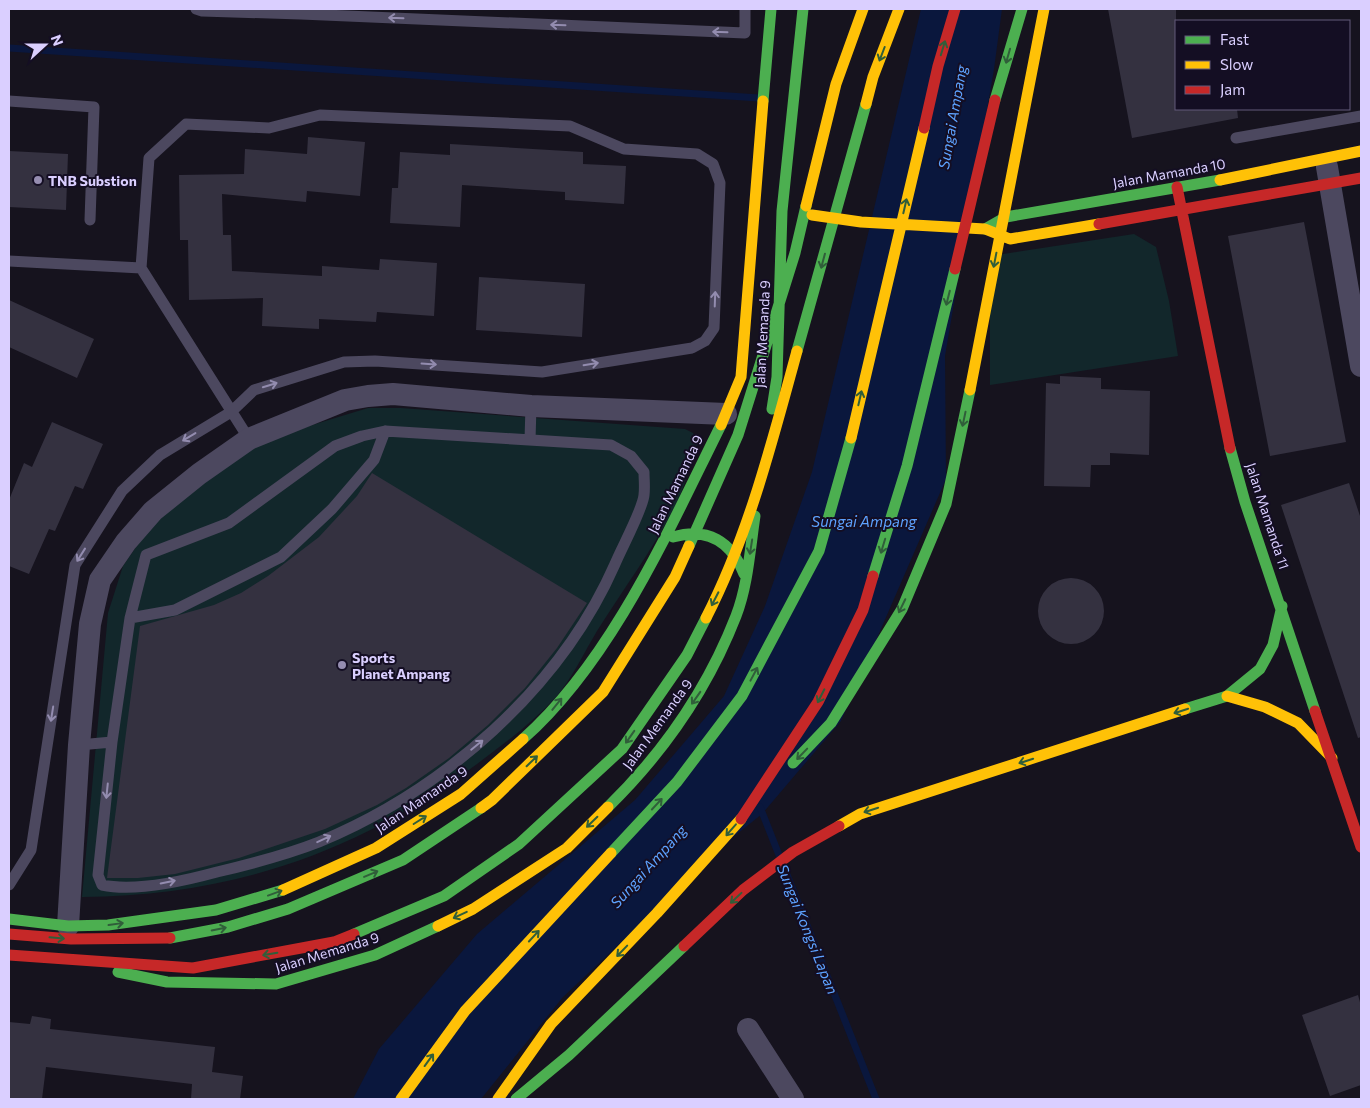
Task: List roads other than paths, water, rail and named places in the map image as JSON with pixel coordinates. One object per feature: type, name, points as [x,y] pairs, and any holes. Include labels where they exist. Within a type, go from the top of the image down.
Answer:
[{"type":"main road","name":"Jalan Memanda 9","points":[[40,957],[167,982],[276,984],[375,955],[474,909],[567,848],[640,776],[700,693],[736,616],[746,581],[777,377],[779,293],[768,209],[771,9]]},
{"type":"main road","name":"Jalan Memanda 9","points":[[726,414],[741,377],[803,9]]},
{"type":"main road","points":[[9,934],[71,939],[168,938],[228,927],[288,909],[403,860],[492,800],[603,692],[675,577],[738,435],[795,253],[836,84],[863,9]]},
{"type":"main road","points":[[9,955],[193,968],[334,942],[444,896],[519,844],[622,749],[687,655],[726,578],[760,484],[873,77],[899,9]]},
{"type":"main road","points":[[401,1099],[465,1010],[678,782],[742,696],[819,551],[849,446],[938,66],[955,9]]},
{"type":"main road","points":[[745,814],[818,702],[863,610],[907,466],[995,102],[1022,9]]},
{"type":"main road","points":[[498,1099],[551,1024],[658,913],[745,814],[831,724],[902,609],[946,504],[1044,9]]},
{"type":"main road","name":"Jalan Mamanda 10","points":[[985,229],[1006,217],[1177,187],[1361,151]]},
{"type":"main road","name":"Jalan Mamanda 10","points":[[768,209],[861,222],[985,229],[1010,239],[1361,178]]},
{"type":"main road","name":"Jalan Mamanda 11","points":[[1177,187],[1232,455],[1245,502],[1282,606],[1361,847]]},
{"type":"main road","points":[[779,293],[796,264],[810,248],[847,220]]},
{"type":"main road","points":[[726,414],[740,410],[761,398],[777,377]]},
{"type":"main road","name":"Jalan Mamanda 9","points":[[9,919],[68,926],[108,925],[216,910],[264,897],[305,882],[376,848],[461,794],[547,716],[606,642],[664,540],[726,414]]},
{"type":"main road","points":[[664,540],[687,531],[710,534],[731,551],[741,566],[746,581]]},
{"type":"main road","points":[[516,1099],[569,1055],[743,890],[793,852],[860,814],[1227,696],[1260,669],[1273,645],[1282,606]]},
{"type":"main road","points":[[1227,696],[1265,707],[1298,723],[1332,758]]},
{"type":"street","points":[[1325,158],[1361,366]]},
{"type":"street","points":[[68,926],[87,745],[90,624],[100,580],[126,542],[153,511],[199,474],[250,440],[345,400],[368,396],[393,394],[531,406],[726,414]]},
{"type":"street","points":[[748,1029],[793,1099]]},
{"type":"lane","points":[[196,9],[202,11],[301,12],[745,33],[745,9]]},
{"type":"lane","points":[[9,101],[94,107],[90,220]]},
{"type":"lane","points":[[9,885],[31,850],[75,565],[122,491],[160,455],[231,412],[254,390],[344,362],[375,361],[542,372],[692,348],[699,345],[705,341],[714,328],[720,183],[714,164],[697,154],[624,149],[570,126],[320,115],[269,128],[186,124],[149,158],[142,268],[231,412],[250,440]]},
{"type":"lane","points":[[1236,138],[1361,116]]},
{"type":"lane","points":[[9,261],[142,268]]},
{"type":"lane","points":[[530,440],[531,406]]},
{"type":"lane","points":[[130,618],[175,610],[281,557],[332,509],[374,460],[385,431]]},
{"type":"lane","points":[[385,431],[530,440],[611,444],[631,456],[644,472],[644,496],[602,592],[560,656],[521,704],[480,743],[437,776],[372,816],[319,842],[204,876],[155,885],[102,885],[98,875],[112,742],[130,618],[146,555],[229,523],[335,446],[362,436],[385,431]]},
{"type":"lane","points":[[87,745],[112,742]]},
{"type":"water","name":"Sungai Ampang","points":[[921,9],[1002,9],[994,69],[945,356],[946,479],[841,721],[762,814],[732,838],[563,997],[481,1099],[353,1099],[379,1049],[477,934],[635,800],[724,696],[765,606],[812,472]]},
{"type":"waterway","points":[[9,48],[759,98]]},
{"type":"waterway","name":"Sungai Kongsi Lapan","points":[[760,807],[779,855]]},
{"type":"waterway","name":"Sungai Kongsi Lapan","points":[[784,867],[876,1099]]},
{"type":"place","name":"TNB Substion","points":[[38,180]]},
{"type":"place","name":"Sports Planet Ampang","points":[[342,665]]}]
